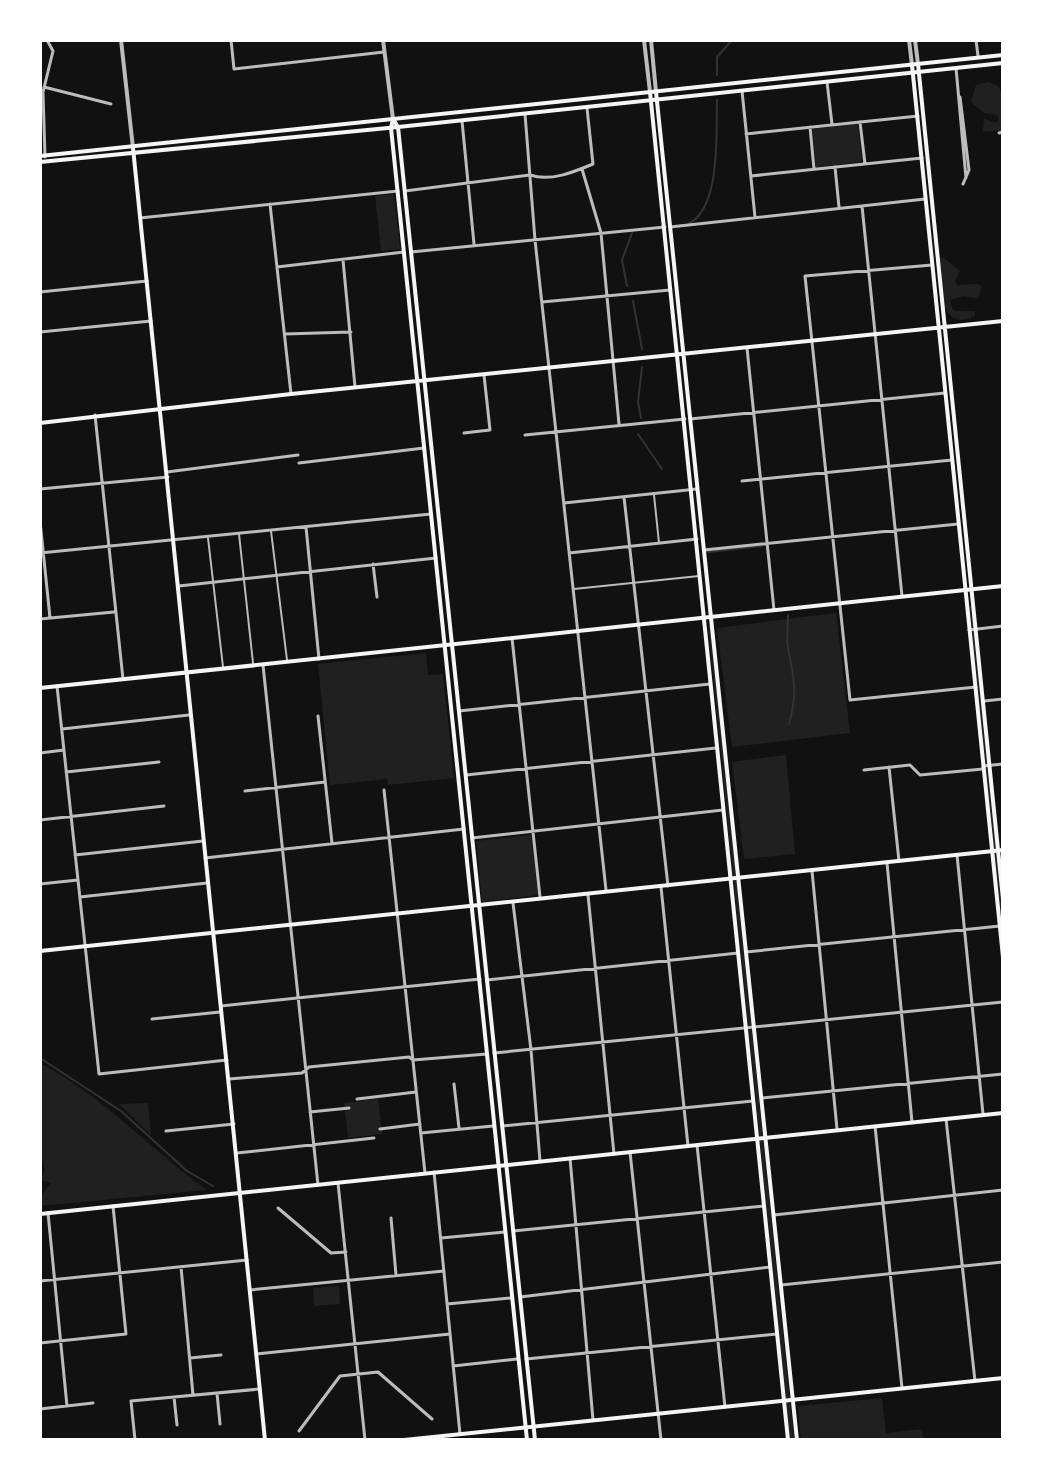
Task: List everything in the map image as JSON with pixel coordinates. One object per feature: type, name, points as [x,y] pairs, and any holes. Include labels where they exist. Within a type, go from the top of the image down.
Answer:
[{"type":"main road","points":[[43,158],[1003,55]]},
{"type":"main road","points":[[133,149],[462,121],[1003,63]]},
{"type":"main road","points":[[915,64],[1001,851],[1003,899]]},
{"type":"main road","points":[[916,73],[932,265],[942,327],[945,393],[1003,957]]},
{"type":"main road","points":[[653,92],[788,1440]]},
{"type":"main road","points":[[393,119],[398,127],[405,191],[535,1440]]},
{"type":"main road","points":[[393,119],[391,128],[527,1440]]},
{"type":"main road","points":[[133,149],[265,1440]]},
{"type":"main road","points":[[668,227],[672,290],[681,354]]},
{"type":"main road","points":[[40,423],[355,387],[1003,321]]},
{"type":"main road","points":[[694,489],[712,617],[797,1440]]},
{"type":"main road","points":[[40,688],[1003,586]]},
{"type":"main road","points":[[40,951],[1001,851]]},
{"type":"main road","points":[[40,1214],[1003,1113]]},
{"type":"main road","points":[[404,1440],[1003,1378]]},
{"type":"street","points":[[43,158],[44,87],[53,51],[47,40]]},
{"type":"street","points":[[121,40],[133,149]]},
{"type":"street","points":[[231,40],[234,69],[385,52]]},
{"type":"street","points":[[383,40],[393,119]]},
{"type":"street","points":[[644,40],[653,92]]},
{"type":"street","points":[[651,40],[653,92]]},
{"type":"street","points":[[912,40],[915,64]]},
{"type":"street","points":[[976,40],[978,58]]},
{"type":"street","points":[[956,68],[966,178],[963,184]]},
{"type":"street","points":[[827,82],[832,124]]},
{"type":"street","points":[[44,87],[111,104]]},
{"type":"street","points":[[742,91],[755,217]]},
{"type":"street","points":[[405,191],[530,175],[540,179],[593,164],[587,107]]},
{"type":"street","points":[[525,114],[535,240],[606,892]]},
{"type":"street","points":[[746,134],[918,116]]},
{"type":"street","points":[[462,121],[474,246]]},
{"type":"street","points":[[860,122],[865,164]]},
{"type":"street","points":[[810,127],[814,169]]},
{"type":"street","points":[[751,176],[922,158]]},
{"type":"street","points":[[835,167],[839,208]]},
{"type":"street","points":[[582,169],[601,233],[619,424]]},
{"type":"street","points":[[140,218],[398,191]]},
{"type":"street","points":[[411,252],[926,199]]},
{"type":"street","points":[[270,204],[291,394]]},
{"type":"street","points":[[862,206],[903,597]]},
{"type":"street","points":[[277,267],[404,252]]},
{"type":"street","points":[[343,260],[355,387]]},
{"type":"street","points":[[932,265],[805,276],[850,700],[982,687]]},
{"type":"street","points":[[40,292],[147,281]]},
{"type":"street","points":[[542,302],[672,290]]},
{"type":"street","points":[[40,332],[151,321]]},
{"type":"street","points":[[285,334],[351,332]]},
{"type":"street","points":[[747,348],[774,611]]},
{"type":"street","points":[[464,433],[490,430],[484,375]]},
{"type":"street","points":[[525,435],[945,393]]},
{"type":"street","points":[[95,415],[123,679]]},
{"type":"street","points":[[299,463],[424,448]]},
{"type":"street","points":[[40,489],[298,455]]},
{"type":"street","points":[[742,481],[952,460]]},
{"type":"street","points":[[564,503],[694,489]]},
{"type":"street","points":[[653,493],[659,543]]},
{"type":"street","points":[[624,497],[668,886]]},
{"type":"street","points":[[42,553],[431,514]]},
{"type":"street","points":[[40,521],[50,618]]},
{"type":"street","points":[[704,550],[958,524]]},
{"type":"street","points":[[306,526],[319,659]]},
{"type":"street","points":[[271,530],[287,662]]},
{"type":"street","points":[[238,533],[253,666]]},
{"type":"street","points":[[208,537],[223,669]]},
{"type":"street","points":[[569,553],[697,539]]},
{"type":"street","points":[[179,586],[436,558]]},
{"type":"street","points":[[373,564],[377,597]]},
{"type":"street","points":[[573,589],[701,575]]},
{"type":"street","points":[[40,619],[114,612]]},
{"type":"street","points":[[969,630],[1003,626]]},
{"type":"street","points":[[512,638],[541,899]]},
{"type":"street","points":[[263,665],[318,1185]]},
{"type":"street","points":[[459,711],[711,683]]},
{"type":"street","points":[[57,686],[99,1074],[227,1060]]},
{"type":"street","points":[[984,701],[1003,699]]},
{"type":"street","points":[[62,729],[190,715]]},
{"type":"street","points":[[318,716],[332,843]]},
{"type":"street","points":[[466,775],[717,748]]},
{"type":"street","points":[[40,753],[64,750]]},
{"type":"street","points":[[66,772],[159,762]]},
{"type":"street","points":[[864,770],[910,765],[920,775],[1003,764]]},
{"type":"street","points":[[889,767],[899,861]]},
{"type":"street","points":[[245,791],[325,782]]},
{"type":"street","points":[[384,790],[425,1173]]},
{"type":"street","points":[[40,820],[164,806]]},
{"type":"street","points":[[472,838],[724,810]]},
{"type":"street","points":[[205,858],[464,829]]},
{"type":"street","points":[[75,855],[203,841]]},
{"type":"street","points":[[957,855],[983,1115]]},
{"type":"street","points":[[887,863],[913,1122]]},
{"type":"street","points":[[812,871],[837,1130]]},
{"type":"street","points":[[40,884],[78,880]]},
{"type":"street","points":[[80,897],[208,883]]},
{"type":"street","points":[[661,887],[688,1146]]},
{"type":"street","points":[[588,894],[614,1154]]},
{"type":"street","points":[[512,902],[531,1050],[540,1161]]},
{"type":"street","points":[[746,952],[1000,926]]},
{"type":"street","points":[[487,980],[738,953]]},
{"type":"street","points":[[152,1019],[298,998],[480,979]]},
{"type":"street","points":[[494,1053],[1003,1002]]},
{"type":"street","points":[[229,1079],[302,1073],[309,1067],[409,1057],[413,1060],[487,1054]]},
{"type":"street","points":[[762,1098],[1003,1074]]},
{"type":"street","points":[[454,1084],[459,1130]]},
{"type":"street","points":[[357,1099],[416,1092]]},
{"type":"street","points":[[502,1126],[754,1101]]},
{"type":"street","points":[[310,1112],[349,1108]]},
{"type":"street","points":[[946,1119],[975,1381]]},
{"type":"street","points":[[166,1131],[234,1124]]},
{"type":"street","points":[[380,1129],[420,1124]]},
{"type":"street","points":[[421,1133],[495,1126]]},
{"type":"street","points":[[875,1126],[902,1388]]},
{"type":"street","points":[[237,1153],[374,1138]]},
{"type":"street","points":[[697,1145],[725,1407]]},
{"type":"street","points":[[630,1152],[661,1440]]},
{"type":"street","points":[[570,1158],[593,1420]]},
{"type":"street","points":[[434,1172],[460,1434]]},
{"type":"street","points":[[338,1183],[365,1440]]},
{"type":"street","points":[[774,1215],[1003,1190]]},
{"type":"street","points":[[40,1343],[126,1334],[113,1206]]},
{"type":"street","points":[[513,1231],[764,1206]]},
{"type":"street","points":[[278,1208],[331,1253],[346,1252]]},
{"type":"street","points":[[48,1213],[67,1406]]},
{"type":"street","points":[[391,1218],[396,1275]]},
{"type":"street","points":[[441,1238],[506,1232]]},
{"type":"street","points":[[40,1281],[247,1260]]},
{"type":"street","points":[[781,1285],[1003,1262]]},
{"type":"street","points":[[181,1266],[193,1395]]},
{"type":"street","points":[[520,1297],[771,1267]]},
{"type":"street","points":[[250,1290],[444,1271]]},
{"type":"street","points":[[447,1304],[513,1298]]},
{"type":"street","points":[[256,1354],[450,1334]]},
{"type":"street","points":[[526,1359],[777,1334]]},
{"type":"street","points":[[190,1358],[221,1355]]},
{"type":"street","points":[[453,1366],[519,1359]]},
{"type":"street","points":[[299,1431],[340,1376],[378,1372],[432,1419]]},
{"type":"street","points":[[135,1440],[131,1401],[260,1389]]},
{"type":"street","points":[[217,1393],[220,1424]]},
{"type":"street","points":[[174,1397],[177,1425]]},
{"type":"street","points":[[40,1409],[93,1403]]},
{"type":"shaded area","points":[[988,82],[998,86],[1003,95],[1003,131],[983,131],[984,118],[994,123],[999,120],[997,115],[984,113],[971,102],[976,85]]},
{"type":"shaded area","points":[[858,124],[862,162],[816,167],[812,129]]},
{"type":"shaded area","points":[[394,194],[400,249],[381,251],[375,196]]},
{"type":"shaded area","points":[[943,257],[960,271],[955,281],[957,285],[981,286],[976,298],[964,296],[950,300],[952,309],[975,311],[975,316],[964,320],[955,318],[943,303],[937,260]]},
{"type":"shaded area","points":[[972,605],[1003,903],[1003,954],[968,606]]},
{"type":"shaded area","points":[[836,613],[850,733],[732,747],[717,628]]},
{"type":"shaded area","points":[[710,626],[794,1440],[790,1440]]},
{"type":"shaded area","points":[[426,653],[428,675],[443,674],[454,778],[388,785],[387,779],[330,785],[318,664]]},
{"type":"shaded area","points":[[786,755],[795,854],[744,859],[732,762]]},
{"type":"shaded area","points":[[531,835],[538,895],[482,902],[476,841]]},
{"type":"shaded area","points":[[40,1063],[85,1091],[207,1190],[40,1206],[40,1197],[51,1183],[40,1180],[45,1170],[40,1151]]},
{"type":"shaded area","points":[[378,1099],[382,1134],[348,1138],[344,1103]]},
{"type":"shaded area","points":[[148,1103],[151,1135],[119,1104]]},
{"type":"shaded area","points":[[339,1286],[340,1304],[314,1306],[313,1288]]},
{"type":"shaded area","points":[[882,1398],[886,1433],[922,1429],[923,1440],[801,1440],[798,1406]]},
{"type":"waterway","points":[[717,75],[717,57],[732,40]]},
{"type":"waterway","points":[[688,224],[699,216],[711,187],[716,150],[717,100]]},
{"type":"waterway","points":[[627,286],[622,260],[632,233]]},
{"type":"waterway","points":[[633,301],[642,349]]},
{"type":"waterway","points":[[641,418],[638,402],[642,367]]},
{"type":"waterway","points":[[638,434],[662,469]]},
{"type":"waterway","points":[[708,552],[762,546]]},
{"type":"waterway","points":[[788,615],[787,644],[794,694],[789,724]]},
{"type":"waterway","points":[[40,1058],[121,1111],[187,1171],[213,1186]]}]
